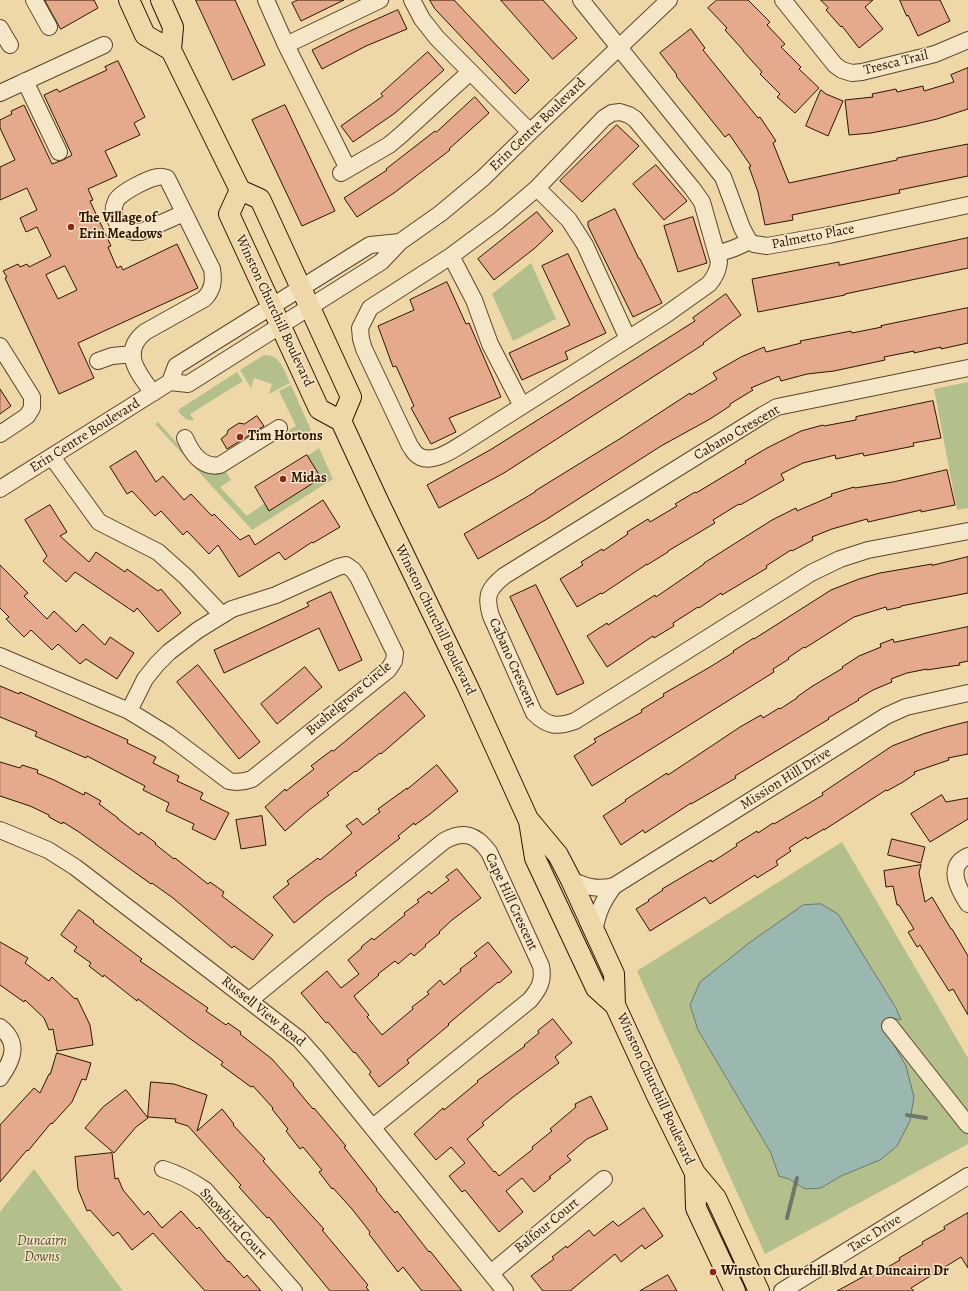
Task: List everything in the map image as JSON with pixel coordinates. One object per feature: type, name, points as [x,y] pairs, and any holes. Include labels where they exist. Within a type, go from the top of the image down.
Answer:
[{"type":"main road","points":[[129,0],[146,35],[171,50],[240,190],[260,199],[352,397],[341,421]]},
{"type":"main road","points":[[161,0],[174,27],[171,50]]},
{"type":"main road","name":"Winston Churchill Boulevard","points":[[240,190],[229,214],[271,306],[319,409],[341,421],[468,687],[528,819],[535,858],[596,988],[615,1005]]},
{"type":"main road","name":"Winston Churchill Boulevard","points":[[528,819],[558,855],[571,880],[614,974],[615,1005],[657,1096],[695,1173],[716,1198],[759,1291]]},
{"type":"main road","name":"Winston Churchill Boulevard","points":[[695,1173],[696,1208],[734,1291]]},
{"type":"street","points":[[34,0],[49,27]]},
{"type":"street","points":[[266,0],[344,171],[389,144],[401,135],[470,72]]},
{"type":"street","points":[[286,45],[380,0]]},
{"type":"street","points":[[412,0],[428,27],[470,72],[530,132]]},
{"type":"street","points":[[581,0],[723,177],[742,228],[749,241],[739,247],[717,253]]},
{"type":"street","name":"Erin Centre Boulevard","points":[[0,489],[170,382],[188,384],[381,262],[400,242],[441,213],[483,178],[669,0]]},
{"type":"street","name":"Tresca Trail","points":[[783,0],[836,65],[842,70],[862,72],[924,57],[968,40]]},
{"type":"street","points":[[0,28],[10,45]]},
{"type":"street","points":[[0,93],[104,45]]},
{"type":"street","points":[[26,81],[59,152]]},
{"type":"street","points":[[616,112],[629,115],[635,119],[692,188],[702,202],[717,253],[719,262],[718,270],[715,278],[709,284],[628,339],[441,456],[434,458],[425,458],[416,454],[410,446],[361,339],[360,328],[370,308],[451,256],[498,221],[537,188],[604,118],[616,112]]},
{"type":"street","points":[[537,188],[569,220],[585,245],[628,339]]},
{"type":"street","name":"Palmetto Place","points":[[749,241],[754,244],[767,246],[829,235],[968,205]]},
{"type":"street","points":[[152,393],[136,371],[133,354],[134,346],[138,338],[145,332],[204,299],[212,288],[212,269],[184,213]]},
{"type":"street","name":"Erin Centre Boulevard","points":[[170,382],[176,366],[370,245],[400,242]]},
{"type":"street","points":[[451,256],[474,300],[490,344],[522,406]]},
{"type":"street","points":[[0,346],[32,398],[32,408],[27,416],[0,434]]},
{"type":"street","points":[[98,361],[112,356],[133,354]]},
{"type":"street","name":"Cabano Crescent","points":[[968,368],[792,403],[772,410],[504,576],[493,585],[488,600],[488,607],[534,713],[548,724],[565,725],[575,721],[822,567],[840,559],[868,550],[968,531]]},
{"type":"street","points":[[185,438],[190,448],[202,462],[213,467],[220,465],[280,428]]},
{"type":"street","points":[[52,457],[99,522],[158,552],[186,577],[222,615]]},
{"type":"street","name":"Bushelgrove Circle","points":[[0,656],[129,711],[168,735],[229,781],[236,783],[245,782],[252,779],[388,670],[394,661],[394,648],[353,570],[346,566],[332,569],[276,595],[232,609],[198,630],[175,647],[157,664],[145,679],[129,711]]},
{"type":"street","name":"Mission Hill Drive","points":[[571,880],[595,888],[614,886],[886,716],[906,707],[968,693]]},
{"type":"street","name":"Russell View Road","points":[[0,830],[48,850],[75,866],[299,1039],[373,1127],[505,1291]]},
{"type":"street","name":"Cape Hill Crescent","points":[[250,1000],[444,841],[454,835],[464,834],[474,837],[483,844],[489,852],[541,966],[543,974],[542,982],[538,991],[530,1000],[373,1127]]},
{"type":"street","points":[[968,856],[962,859],[956,870],[956,881],[968,904]]},
{"type":"street","name":"Mission Hill Drive","points":[[594,931],[602,903],[614,886]]},
{"type":"street","points":[[890,1026],[968,1125]]},
{"type":"street","points":[[0,1027],[12,1040],[13,1049],[10,1060],[0,1078]]},
{"type":"street","name":"Snowbird Court","points":[[163,1169],[192,1181],[205,1190],[294,1291]]},
{"type":"street","name":"Tacc Drive","points":[[782,1291],[968,1176]]},
{"type":"street","name":"Balfour Court","points":[[490,1273],[604,1179]]},
{"type":"green space","points":[[531,263],[556,319],[513,341],[492,294]]},
{"type":"green space","points":[[264,355],[269,355],[278,360],[290,383],[269,394],[272,384],[254,378],[251,388],[240,370]]},
{"type":"green space","points":[[237,372],[243,381],[190,414],[194,420],[184,418],[178,410]]},
{"type":"green space","points":[[968,382],[968,508],[957,510],[934,389]]},
{"type":"green space","points":[[291,385],[311,430],[306,434],[297,437],[289,432],[289,430],[296,426],[279,391]]},
{"type":"green space","points":[[158,422],[202,471],[211,474],[268,439],[275,441],[226,472],[231,480],[220,487],[247,516],[265,503],[270,510],[321,478],[307,456],[319,448],[333,479],[252,530],[155,424]]},
{"type":"green space","points":[[842,842],[968,1058],[968,1144],[765,1254],[637,971]],"holes":[[[690,1005],[896,1008],[891,1018],[882,1024],[880,1160],[841,1176],[821,1188],[805,1189],[789,1179],[779,1176],[771,1153],[698,1030]]]},
{"type":"green space","name":"Duncairn Downs","points":[[34,1169],[123,1291],[0,1291],[0,1212]]},
{"type":"water","points":[[821,904],[838,914],[896,1008],[901,1020],[891,1018],[882,1024],[906,1066],[914,1097],[910,1121],[897,1146],[880,1160],[841,1176],[821,1188],[805,1189],[789,1179],[779,1176],[771,1153],[698,1030],[690,1005],[700,982],[749,943],[803,905]]},
{"type":"building","points":[[45,0],[94,0],[98,8],[61,29]]},
{"type":"building","points":[[196,0],[235,0],[265,65],[233,80]]},
{"type":"building","points":[[298,0],[344,0],[301,21],[292,3]]},
{"type":"building","points":[[430,0],[454,0],[529,80],[515,94],[435,9]]},
{"type":"building","points":[[501,0],[543,0],[577,38],[553,59]]},
{"type":"building","points":[[717,0],[748,0],[770,22],[767,25],[785,44],[781,47],[801,67],[799,69],[819,88],[795,113],[777,97],[780,94],[760,74],[762,72],[725,30],[727,28],[708,8]]},
{"type":"building","points":[[821,0],[873,0],[865,7],[883,29],[859,48],[842,26],[841,27],[826,10],[828,8]]},
{"type":"building","points":[[900,0],[940,0],[950,21],[918,36]]},
{"type":"building","points":[[398,10],[407,29],[366,46],[322,69],[312,50]]},
{"type":"building","points":[[691,29],[705,48],[703,50],[758,118],[760,117],[776,141],[773,143],[789,183],[897,160],[897,158],[968,144],[968,176],[899,190],[900,193],[792,215],[793,220],[765,225],[758,192],[749,167],[751,166],[729,134],[725,137],[676,76],[677,75],[660,53]]},
{"type":"building","points":[[428,52],[444,70],[395,113],[353,142],[341,126],[383,96],[381,94]]},
{"type":"building","name":"The Village of Erin Meadows","points":[[118,61],[145,117],[134,123],[140,135],[105,151],[117,176],[88,189],[93,200],[90,201],[111,246],[108,247],[117,268],[121,266],[123,270],[177,244],[198,288],[78,343],[94,378],[59,394],[3,271],[18,264],[20,267],[27,264],[29,267],[51,256],[37,227],[26,232],[20,218],[37,210],[27,188],[0,200],[0,167],[15,160],[0,128],[0,120],[12,114],[11,111],[24,105],[52,164],[63,160],[72,155],[44,95],[57,89],[59,92],[107,70],[105,67]],"holes":[[[65,266],[77,290],[58,299],[46,275]]]},
{"type":"building","points":[[968,68],[968,109],[937,119],[907,126],[871,133],[849,135],[845,100],[873,97],[872,94],[896,89],[897,92],[923,86],[924,91],[954,82],[951,75]]},
{"type":"building","points":[[821,90],[826,94],[843,101],[828,136],[806,126]]},
{"type":"building","points":[[475,97],[489,113],[449,149],[450,150],[394,193],[357,217],[344,198],[387,170],[386,169],[435,131],[436,132]]},
{"type":"building","points":[[285,105],[335,211],[302,226],[252,120]]},
{"type":"building","points":[[617,125],[639,146],[582,202],[560,181]]},
{"type":"building","points":[[656,165],[687,201],[664,220],[633,184]]},
{"type":"building","points":[[615,209],[662,303],[633,317],[588,226],[588,222]]},
{"type":"building","points":[[537,212],[553,231],[535,248],[494,280],[478,259]]},
{"type":"building","points":[[693,217],[707,263],[678,272],[664,226]]},
{"type":"building","points":[[968,238],[968,268],[845,295],[758,312],[752,279],[839,262],[839,265]]},
{"type":"building","points":[[568,254],[606,333],[565,352],[568,359],[522,380],[509,353],[570,325],[542,266]]},
{"type":"building","points":[[447,282],[466,324],[469,323],[501,397],[449,418],[456,432],[431,444],[411,408],[414,406],[396,366],[393,367],[378,326],[414,310],[410,300]]},
{"type":"building","points":[[726,294],[741,315],[703,343],[704,344],[504,473],[439,508],[427,485],[490,450],[695,321],[693,318]]},
{"type":"building","points":[[968,308],[968,343],[941,349],[941,347],[914,353],[914,351],[884,357],[885,360],[834,371],[807,374],[781,381],[779,376],[751,388],[753,390],[730,404],[730,406],[710,419],[661,446],[547,519],[478,559],[464,534],[535,492],[690,393],[691,395],[717,379],[713,373],[741,357],[764,347],[766,352],[801,343],[800,341],[851,331],[852,333]]},
{"type":"building","points":[[0,389],[11,406],[0,414]]},
{"type":"building","points":[[933,401],[941,438],[913,443],[914,446],[864,456],[863,453],[836,459],[835,455],[803,463],[781,474],[784,480],[740,505],[739,504],[713,520],[715,523],[647,564],[602,594],[601,593],[577,607],[560,579],[583,565],[581,562],[602,549],[603,551],[628,534],[627,532],[648,519],[650,522],[677,506],[675,504],[746,463],[745,461],[801,431],[823,425],[856,420],[856,417]]},
{"type":"building","name":"Tim Hortons","points":[[257,416],[264,426],[227,449],[221,439],[227,434],[228,430],[239,423],[244,424]]},
{"type":"building","points":[[136,451],[156,482],[163,476],[184,500],[191,494],[212,516],[214,514],[240,540],[249,535],[255,545],[323,500],[340,527],[313,543],[312,542],[285,560],[279,552],[239,577],[218,545],[209,554],[187,531],[183,535],[161,511],[155,516],[132,491],[127,494],[110,467]]},
{"type":"building","points":[[307,455],[321,478],[269,511],[255,487]]},
{"type":"building","points":[[947,470],[955,505],[921,512],[921,510],[868,522],[867,519],[832,529],[812,537],[813,540],[792,551],[791,550],[766,566],[767,568],[722,595],[721,593],[699,608],[698,607],[673,623],[674,626],[654,638],[653,636],[607,667],[587,636],[607,623],[608,625],[655,595],[656,597],[704,563],[772,520],[796,508],[797,511],[832,496],[831,494],[854,487],[893,482]]},
{"type":"building","points":[[50,505],[67,532],[60,536],[89,562],[96,552],[125,572],[127,569],[158,591],[161,589],[181,613],[158,632],[137,608],[134,612],[75,572],[66,582],[43,561],[47,556],[25,520]]},
{"type":"building","points":[[968,557],[968,593],[887,610],[886,607],[854,617],[788,658],[789,659],[773,669],[774,672],[592,786],[574,756],[596,742],[594,739],[642,712],[641,710],[664,696],[663,694],[710,667],[831,590],[859,579],[880,573],[932,565]]},
{"type":"building","points":[[0,565],[28,593],[24,596],[47,619],[54,611],[76,632],[83,624],[105,645],[110,637],[134,653],[117,679],[86,659],[80,664],[58,644],[52,650],[31,630],[24,637],[6,619],[9,617],[0,608]]},
{"type":"building","points":[[536,585],[584,683],[557,695],[510,597]]},
{"type":"building","points":[[331,592],[362,660],[339,671],[319,628],[224,673],[214,650],[309,606],[307,603]]},
{"type":"building","points":[[968,627],[968,661],[959,663],[960,665],[907,673],[891,679],[892,682],[873,690],[858,699],[859,700],[828,718],[829,719],[735,776],[736,778],[691,803],[645,833],[643,830],[621,845],[603,816],[626,801],[625,800],[667,773],[668,775],[740,727],[761,715],[763,718],[779,708],[780,709],[859,656],[881,647],[880,644],[893,639],[894,642]]},
{"type":"building","points":[[198,665],[260,742],[239,759],[177,682]]},
{"type":"building","points":[[305,667],[322,687],[277,724],[261,704]]},
{"type":"building","points":[[0,686],[19,694],[20,692],[128,740],[127,743],[156,757],[153,763],[179,776],[177,781],[203,793],[200,799],[229,813],[215,840],[192,829],[194,824],[166,811],[169,803],[143,790],[145,786],[87,756],[86,758],[35,736],[37,732],[0,717]]},
{"type":"building","points":[[405,692],[425,716],[381,754],[380,753],[356,772],[355,771],[327,793],[329,795],[285,831],[265,807],[285,789],[286,791],[314,769],[311,766],[332,750],[333,751]]},
{"type":"building","points":[[968,722],[968,754],[948,758],[949,760],[914,772],[915,774],[903,782],[887,791],[886,790],[824,830],[807,839],[806,837],[789,848],[791,851],[776,861],[778,865],[757,878],[755,875],[710,904],[705,897],[650,931],[636,909],[649,901],[648,900],[663,890],[662,889],[711,860],[712,862],[737,846],[736,844],[757,831],[758,833],[823,795],[822,793],[892,746],[923,734]]},
{"type":"building","points":[[0,762],[20,768],[22,765],[38,770],[37,773],[84,795],[85,792],[101,801],[99,804],[139,835],[141,832],[208,884],[210,882],[224,892],[222,896],[273,935],[253,960],[234,946],[232,948],[173,898],[79,832],[63,822],[62,824],[49,817],[49,815],[30,806],[0,796]]},
{"type":"building","points":[[437,765],[458,791],[415,825],[414,823],[398,836],[400,838],[355,873],[357,875],[326,897],[294,923],[273,897],[289,884],[287,881],[318,858],[320,860],[352,833],[346,826],[357,818],[363,825],[380,812],[378,809],[407,789]]},
{"type":"building","points":[[942,795],[946,802],[968,798],[968,819],[930,842],[911,814]]},
{"type":"building","points":[[262,816],[266,845],[241,849],[236,820]]},
{"type":"building","points":[[892,839],[925,847],[921,863],[888,855]]},
{"type":"building","points":[[921,865],[919,873],[925,902],[932,897],[968,956],[968,1015],[953,989],[949,991],[920,945],[917,947],[908,932],[914,929],[899,905],[897,905],[893,886],[886,887],[884,871]]},
{"type":"building","points":[[457,869],[481,898],[452,920],[414,956],[411,953],[398,964],[395,961],[354,996],[369,1015],[367,1017],[382,1035],[413,1009],[412,1007],[429,994],[427,992],[440,980],[444,985],[461,971],[460,969],[477,956],[474,953],[488,942],[512,972],[448,1024],[449,1025],[407,1060],[409,1063],[379,1087],[369,1074],[371,1072],[355,1052],[354,1053],[328,1022],[326,1023],[301,993],[327,971],[341,988],[359,974],[348,960],[372,938],[374,940],[405,915],[404,913],[419,902],[417,900],[429,891],[431,894],[449,880],[446,877]]},
{"type":"building","points":[[79,910],[142,959],[140,961],[208,1008],[206,1011],[226,1025],[228,1023],[241,1032],[240,1034],[272,1059],[346,1146],[344,1147],[377,1189],[376,1190],[395,1213],[397,1211],[462,1291],[422,1291],[403,1267],[398,1272],[352,1209],[333,1188],[332,1189],[319,1172],[322,1170],[303,1147],[300,1149],[286,1131],[288,1129],[272,1109],[273,1108],[253,1086],[251,1087],[221,1065],[223,1062],[138,999],[137,1001],[104,975],[103,977],[89,966],[91,963],[74,951],[77,947],[61,935]]},
{"type":"building","points":[[0,942],[28,958],[25,963],[49,981],[52,977],[75,999],[77,998],[90,1025],[93,1045],[57,1051],[53,1029],[49,1030],[44,1018],[25,1000],[24,1002],[0,985]]},
{"type":"building","points":[[553,1019],[572,1043],[555,1057],[559,1063],[513,1097],[482,1123],[484,1125],[467,1139],[499,1176],[533,1149],[532,1147],[552,1131],[550,1129],[576,1107],[575,1104],[591,1096],[608,1129],[587,1139],[567,1156],[571,1160],[549,1177],[551,1178],[534,1192],[522,1178],[506,1191],[523,1212],[499,1232],[465,1190],[462,1192],[449,1176],[465,1163],[451,1147],[436,1160],[414,1134],[443,1108],[444,1110],[478,1082],[477,1081],[525,1046],[524,1045],[539,1033],[538,1031]]},
{"type":"building","points":[[57,1053],[91,1063],[86,1080],[82,1079],[72,1102],[52,1124],[51,1123],[0,1182],[0,1125],[34,1088],[40,1093],[50,1074]]},
{"type":"building","points":[[151,1082],[174,1084],[207,1095],[197,1131],[222,1109],[234,1124],[233,1125],[265,1159],[263,1161],[324,1229],[322,1230],[368,1285],[366,1287],[369,1291],[330,1291],[269,1217],[267,1218],[239,1187],[241,1185],[188,1126],[175,1122],[176,1119],[148,1117]]},
{"type":"building","points":[[126,1090],[148,1118],[136,1127],[114,1153],[85,1128],[103,1107]]},
{"type":"building","points":[[112,1153],[115,1179],[118,1178],[123,1190],[144,1215],[148,1211],[162,1228],[181,1211],[197,1229],[199,1227],[228,1262],[229,1261],[244,1278],[247,1275],[261,1291],[205,1291],[153,1233],[132,1250],[118,1232],[113,1236],[90,1210],[87,1211],[78,1189],[75,1157]]},
{"type":"building","points":[[644,1208],[663,1236],[645,1249],[642,1245],[621,1262],[615,1254],[570,1291],[543,1291],[531,1276],[554,1259],[552,1257],[566,1246],[567,1248],[589,1230],[594,1236],[613,1221],[618,1226]]},
{"type":"building","points":[[968,1213],[968,1268],[961,1257],[911,1288],[914,1291],[837,1291],[870,1273],[872,1276],[900,1260],[899,1258],[923,1244],[922,1242],[945,1229],[944,1227]]},
{"type":"building","points":[[668,1275],[677,1291],[640,1291]]},
{"type":"waterway","points":[[907,1115],[926,1118]]},
{"type":"waterway","points":[[787,1218],[797,1178]]},
{"type":"place","name":"The Village of Erin Meadows","points":[[71,227]]},
{"type":"place","name":"Tim Hortons","points":[[240,437]]},
{"type":"place","name":"Midas","points":[[283,479]]},
{"type":"place","name":"Winston Churchill Blvd At Duncairn Dr","points":[[713,1272]]}]
